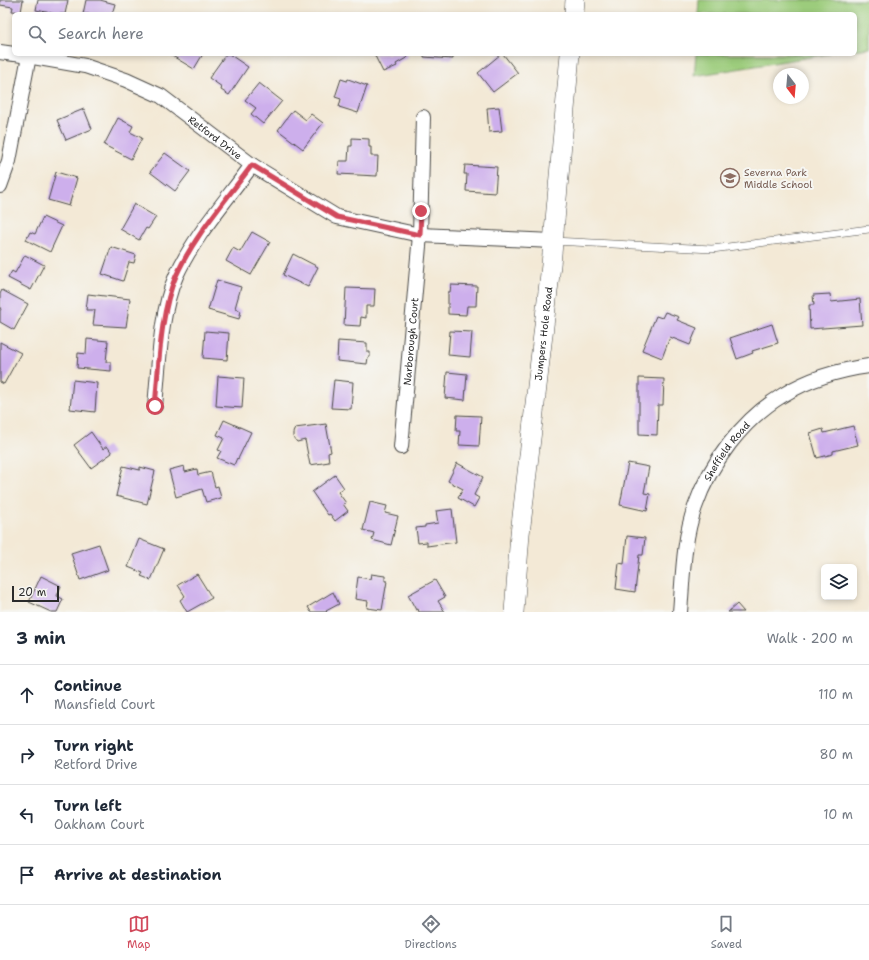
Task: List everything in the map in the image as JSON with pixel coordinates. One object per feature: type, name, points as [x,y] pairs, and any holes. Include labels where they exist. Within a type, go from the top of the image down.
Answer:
[{"type":"main road","points":[[574,12],[575,0]]},
{"type":"main road","name":"Jumpers Hole Road","points":[[514,612],[520,534],[553,241],[570,56]]},
{"type":"street","name":"Retford Drive","points":[[0,52],[12,54]]},
{"type":"street","points":[[0,186],[9,161],[20,56]]},
{"type":"street","name":"Retford Drive","points":[[25,56],[90,68],[126,80],[161,96],[252,165],[337,217],[420,235],[553,241]]},
{"type":"street","name":"Narborough Court","points":[[401,447],[420,235],[423,117]]},
{"type":"street","points":[[155,406],[165,314],[176,278],[190,249],[252,165]]},
{"type":"street","name":"Sheffield Road","points":[[680,612],[686,540],[694,508],[720,457],[737,435],[756,415],[783,395],[812,380],[847,369],[869,366]]},
{"type":"lane","points":[[553,241],[712,249],[869,229]]},
{"type":"green space","points":[[699,0],[869,0],[869,48],[857,50],[857,12],[698,12]]},
{"type":"green space","points":[[696,56],[817,56],[694,76]]},
{"type":"building","points":[[0,0],[23,0],[21,12],[12,11],[13,7],[0,5]]},
{"type":"building","points":[[38,0],[68,0],[65,12],[46,12],[36,10]]},
{"type":"building","points":[[86,0],[100,0],[115,4],[113,12],[83,12]]},
{"type":"building","points":[[172,56],[202,56],[194,69]]},
{"type":"building","points":[[225,56],[232,56],[248,67],[229,95],[221,90],[222,87],[209,78]]},
{"type":"building","points":[[375,56],[408,56],[396,64],[397,66],[383,72]]},
{"type":"building","points":[[453,56],[453,59],[424,57]]},
{"type":"building","points":[[499,56],[505,56],[518,73],[493,92],[478,73]]},
{"type":"building","points":[[341,79],[347,81],[348,79],[367,86],[358,113],[339,107],[341,99],[335,97]]},
{"type":"building","points":[[259,83],[282,101],[263,124],[251,114],[256,108],[245,100]]},
{"type":"building","points":[[499,107],[502,131],[489,132],[487,108]]},
{"type":"building","points":[[84,109],[92,129],[66,140],[57,120]]},
{"type":"building","points":[[293,110],[306,120],[311,114],[323,123],[303,149],[278,130]]},
{"type":"building","points":[[118,118],[133,126],[130,132],[142,138],[131,159],[104,145]]},
{"type":"building","points":[[352,138],[369,139],[371,156],[378,156],[377,176],[338,174],[339,161],[348,161],[349,146],[352,146]]},
{"type":"building","points":[[165,153],[190,171],[175,191],[150,172]]},
{"type":"building","points":[[465,165],[497,167],[495,193],[466,191],[467,174],[464,174]]},
{"type":"building","points":[[56,172],[77,178],[69,206],[48,200]]},
{"type":"building","points":[[134,204],[156,217],[148,229],[146,228],[139,240],[120,229]]},
{"type":"building","points":[[43,217],[62,226],[50,252],[26,240],[30,232],[35,234]]},
{"type":"building","points":[[252,232],[270,242],[251,275],[226,261],[233,248],[240,252]]},
{"type":"building","points":[[111,247],[136,255],[134,263],[129,262],[123,281],[102,274]]},
{"type":"building","points":[[293,254],[318,267],[308,287],[283,275]]},
{"type":"building","points":[[25,255],[44,265],[31,290],[8,278],[12,271],[15,273]]},
{"type":"building","points":[[217,280],[241,287],[235,308],[241,311],[239,319],[208,310]]},
{"type":"building","points":[[451,285],[477,286],[476,306],[467,306],[466,315],[448,314],[448,292],[450,292]]},
{"type":"building","points":[[346,288],[375,289],[374,306],[366,306],[366,318],[361,317],[360,326],[344,325]]},
{"type":"building","points":[[2,290],[28,304],[14,330],[0,322],[0,294]]},
{"type":"building","points":[[88,294],[130,299],[126,327],[93,325],[95,310],[86,310]]},
{"type":"building","points":[[830,294],[831,302],[860,299],[862,325],[810,329],[809,305],[814,305],[813,295]]},
{"type":"building","points":[[665,312],[679,317],[677,320],[697,328],[690,345],[670,337],[662,358],[642,350],[656,316],[662,318]]},
{"type":"building","points":[[772,324],[778,343],[752,351],[753,353],[737,359],[730,338]]},
{"type":"building","points":[[205,331],[229,333],[227,360],[203,358]]},
{"type":"building","points":[[450,331],[472,332],[470,357],[448,355]]},
{"type":"building","points":[[87,339],[108,341],[106,362],[111,362],[111,371],[77,368],[78,353],[86,354]]},
{"type":"building","points":[[338,341],[367,343],[367,352],[370,352],[370,357],[368,357],[367,364],[337,361]]},
{"type":"building","points":[[0,342],[21,353],[4,384],[0,382]]},
{"type":"building","points":[[447,372],[467,374],[465,400],[445,398]]},
{"type":"building","points":[[218,376],[244,378],[242,408],[216,406]]},
{"type":"building","points":[[639,378],[664,379],[663,405],[658,405],[657,435],[639,434]]},
{"type":"building","points":[[73,380],[97,383],[95,412],[70,409]]},
{"type":"building","points":[[334,380],[353,382],[351,409],[331,408]]},
{"type":"building","points":[[457,415],[481,416],[479,446],[459,445],[460,431],[456,431]]},
{"type":"building","points":[[224,420],[251,432],[234,465],[217,458],[221,451],[218,450],[224,438],[217,435]]},
{"type":"building","points":[[326,424],[331,452],[328,453],[329,462],[310,465],[305,440],[297,442],[293,437],[293,433],[295,428]]},
{"type":"building","points":[[853,426],[858,445],[833,451],[833,454],[817,458],[810,433],[823,429],[824,433]]},
{"type":"building","points":[[91,432],[103,449],[107,446],[112,453],[91,468],[74,445]]},
{"type":"building","points":[[457,463],[483,477],[474,495],[479,498],[474,507],[458,498],[463,489],[448,481]]},
{"type":"building","points":[[628,463],[649,467],[644,493],[650,494],[647,511],[620,505]]},
{"type":"building","points":[[123,466],[140,470],[140,467],[155,471],[147,504],[116,496]]},
{"type":"building","points":[[184,466],[185,472],[197,469],[198,475],[211,472],[215,487],[218,486],[221,498],[206,502],[202,489],[176,497],[169,470]]},
{"type":"building","points":[[335,475],[344,488],[338,492],[346,503],[343,504],[348,511],[335,521],[330,514],[328,515],[312,492]]},
{"type":"building","points":[[370,502],[387,506],[385,513],[398,516],[391,545],[372,540],[374,533],[363,530]]},
{"type":"building","points":[[452,509],[456,542],[427,546],[427,542],[418,543],[416,528],[438,523],[436,511]]},
{"type":"building","points":[[627,536],[645,538],[643,555],[639,555],[635,592],[616,589],[619,563],[624,564]]},
{"type":"building","points":[[139,539],[164,549],[151,580],[141,576],[143,573],[128,567]]},
{"type":"building","points":[[99,544],[108,570],[80,580],[71,553]]},
{"type":"building","points":[[197,574],[212,598],[187,612],[180,600],[185,596],[178,585]]},
{"type":"building","points":[[371,574],[385,576],[385,581],[387,581],[382,610],[367,608],[368,601],[355,599],[358,577],[370,579]]},
{"type":"building","points":[[41,576],[61,586],[57,596],[63,599],[57,612],[51,612],[29,602]]},
{"type":"building","points":[[435,580],[445,597],[438,601],[445,612],[419,612],[418,609],[416,610],[408,595]]},
{"type":"building","points":[[333,592],[339,604],[326,611],[327,612],[311,612],[308,607]]},
{"type":"building","points":[[737,604],[744,612],[728,612]]},
{"type":"place","name":"Severna Park Middle School","points":[[730,178]]},
{"type":"route","points":[[155,406],[165,314],[176,278],[190,249],[252,165],[337,217],[420,235],[421,211]]}]
